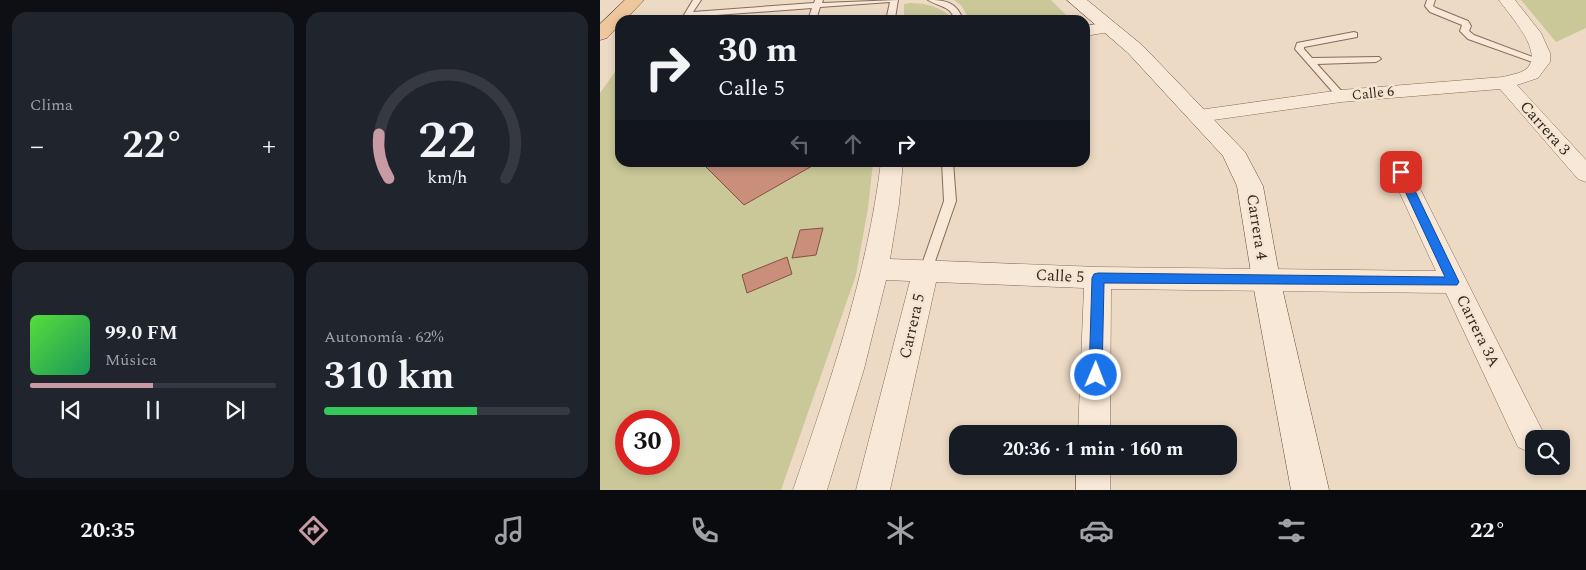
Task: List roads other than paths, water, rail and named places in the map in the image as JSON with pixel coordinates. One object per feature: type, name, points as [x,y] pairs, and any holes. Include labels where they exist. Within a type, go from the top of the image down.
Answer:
[{"type":"main road","points":[[619,15],[634,0]]},
{"type":"main road","name":"Carrera 4","points":[[1076,0],[1087,15]]},
{"type":"main road","points":[[600,34],[615,19]]},
{"type":"main road","name":"Carrera 4","points":[[1097,29],[1135,49],[1233,152],[1250,186],[1266,279],[1310,490]]},
{"type":"street","points":[[1507,0],[1532,33],[1541,53],[1541,62]]},
{"type":"street","name":"Calle 6","points":[[1199,116],[1341,96],[1505,83],[1531,74],[1541,62]]},
{"type":"street","name":"Carrera 3","points":[[1505,83],[1586,174]]},
{"type":"street","points":[[810,490],[864,316],[876,269],[889,197],[892,167]]},
{"type":"street","name":"Carrera 3A","points":[[1401,172],[1453,282],[1527,430]]},
{"type":"street","name":"Calle 5","points":[[876,269],[1098,278],[1453,282]]},
{"type":"street","name":"Carrera 5","points":[[873,490],[926,270]]},
{"type":"street","points":[[1094,425],[1098,278]]},
{"type":"street","points":[[1093,475],[1093,490]]},
{"type":"lane","points":[[686,15],[697,0]]},
{"type":"lane","points":[[704,15],[818,3],[888,0]]},
{"type":"lane","points":[[892,15],[894,0]]},
{"type":"lane","points":[[932,0],[947,3],[958,15]]},
{"type":"lane","points":[[1431,0],[1429,6],[1433,10],[1465,23],[1467,26],[1464,31],[1471,37],[1541,62]]},
{"type":"lane","points":[[814,15],[818,3]]},
{"type":"lane","points":[[1341,96],[1299,49],[1300,44],[1354,35]]},
{"type":"lane","points":[[1310,61],[1376,59]]},
{"type":"lane","name":"Carrera 5","points":[[926,270],[950,201],[947,167]]}]
